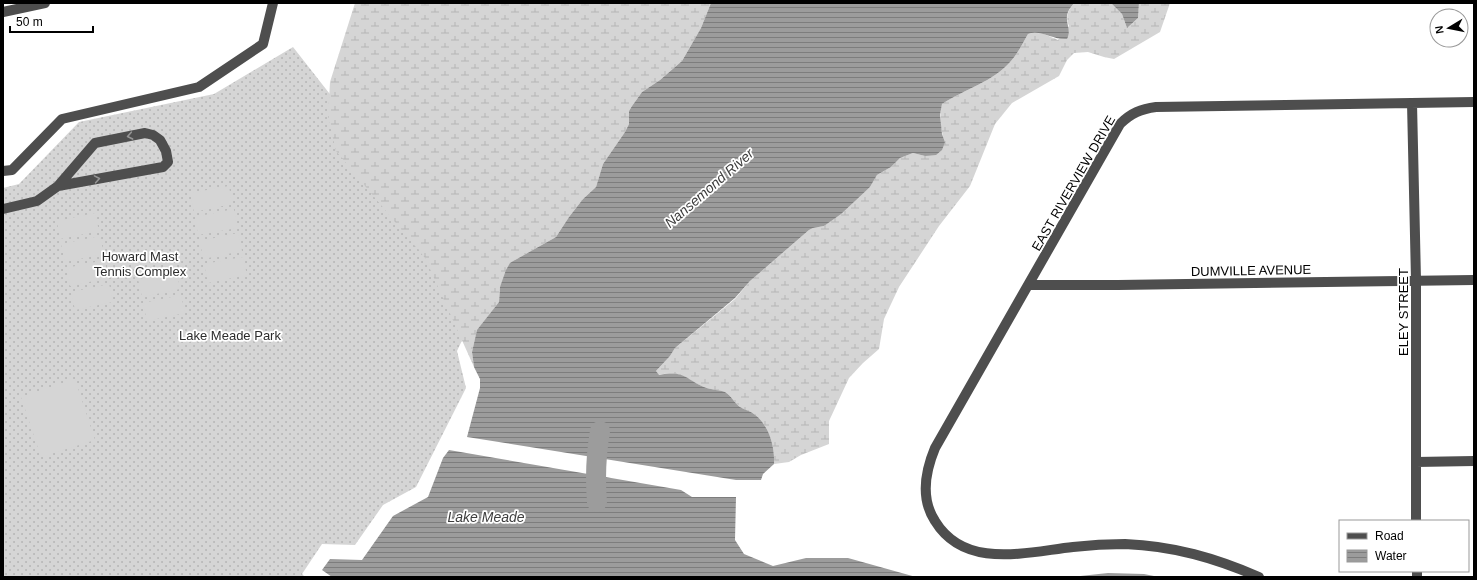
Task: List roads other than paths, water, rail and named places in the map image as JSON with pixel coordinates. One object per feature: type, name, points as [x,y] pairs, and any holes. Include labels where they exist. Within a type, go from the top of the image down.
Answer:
[{"type":"street","points":[[3,12],[45,3]]},
{"type":"street","points":[[3,171],[12,170],[62,119],[199,87],[263,44],[273,3]]},
{"type":"street","name":"EAST RIVERVIEW DRIVE","points":[[1259,577],[1200,555],[1151,546],[1099,544],[1031,553],[992,555],[974,551],[958,545],[939,528],[927,504],[925,490],[926,476],[935,448],[1120,124],[1128,116],[1135,112],[1156,106],[1474,102]]},
{"type":"street","name":"ELEY STREET","points":[[1412,103],[1416,280],[1416,520]]},
{"type":"street","points":[[3,209],[37,201],[58,186],[95,143],[145,133],[153,135],[160,140],[166,151],[168,162],[163,167],[58,186]]},
{"type":"street","name":"DUMVILLE AVENUE","points":[[1029,285],[1474,280]]},
{"type":"street","points":[[1416,462],[1474,461]]},
{"type":"water","name":"Nansemond River","points":[[711,3],[1074,3],[1067,15],[1069,32],[1067,39],[1037,33],[1028,34],[1016,55],[1004,68],[987,80],[942,104],[940,115],[942,134],[945,142],[942,150],[936,155],[925,156],[913,153],[900,158],[891,167],[877,175],[870,187],[841,214],[824,226],[809,230],[750,281],[735,298],[675,348],[670,356],[656,371],[659,375],[679,374],[704,387],[725,392],[736,404],[752,413],[764,424],[772,443],[774,464],[763,474],[761,480],[736,480],[467,437],[480,388],[480,379],[474,367],[472,352],[477,330],[499,302],[500,287],[506,270],[510,263],[556,237],[583,199],[596,187],[603,164],[629,124],[629,111],[632,106],[642,92],[660,80],[682,61],[701,28]]},
{"type":"water","points":[[1111,3],[1139,3],[1138,18],[1127,28],[1122,14]]},
{"type":"water","name":"Lake Meade","points":[[449,450],[681,490],[692,497],[736,497],[735,540],[744,554],[773,566],[806,558],[848,558],[916,577],[332,577],[322,570],[330,559],[362,560],[393,516],[428,497],[443,458]]},
{"type":"water","points":[[1108,573],[1144,574],[1159,577],[1071,577]]},
{"type":"waterway","points":[[597,502],[596,466],[600,431]]},
{"type":"park label","name":"Howard Mast Tennis Complex","points":[[140,264]]},
{"type":"park label","name":"Lake Meade Park","points":[[230,335]]}]
